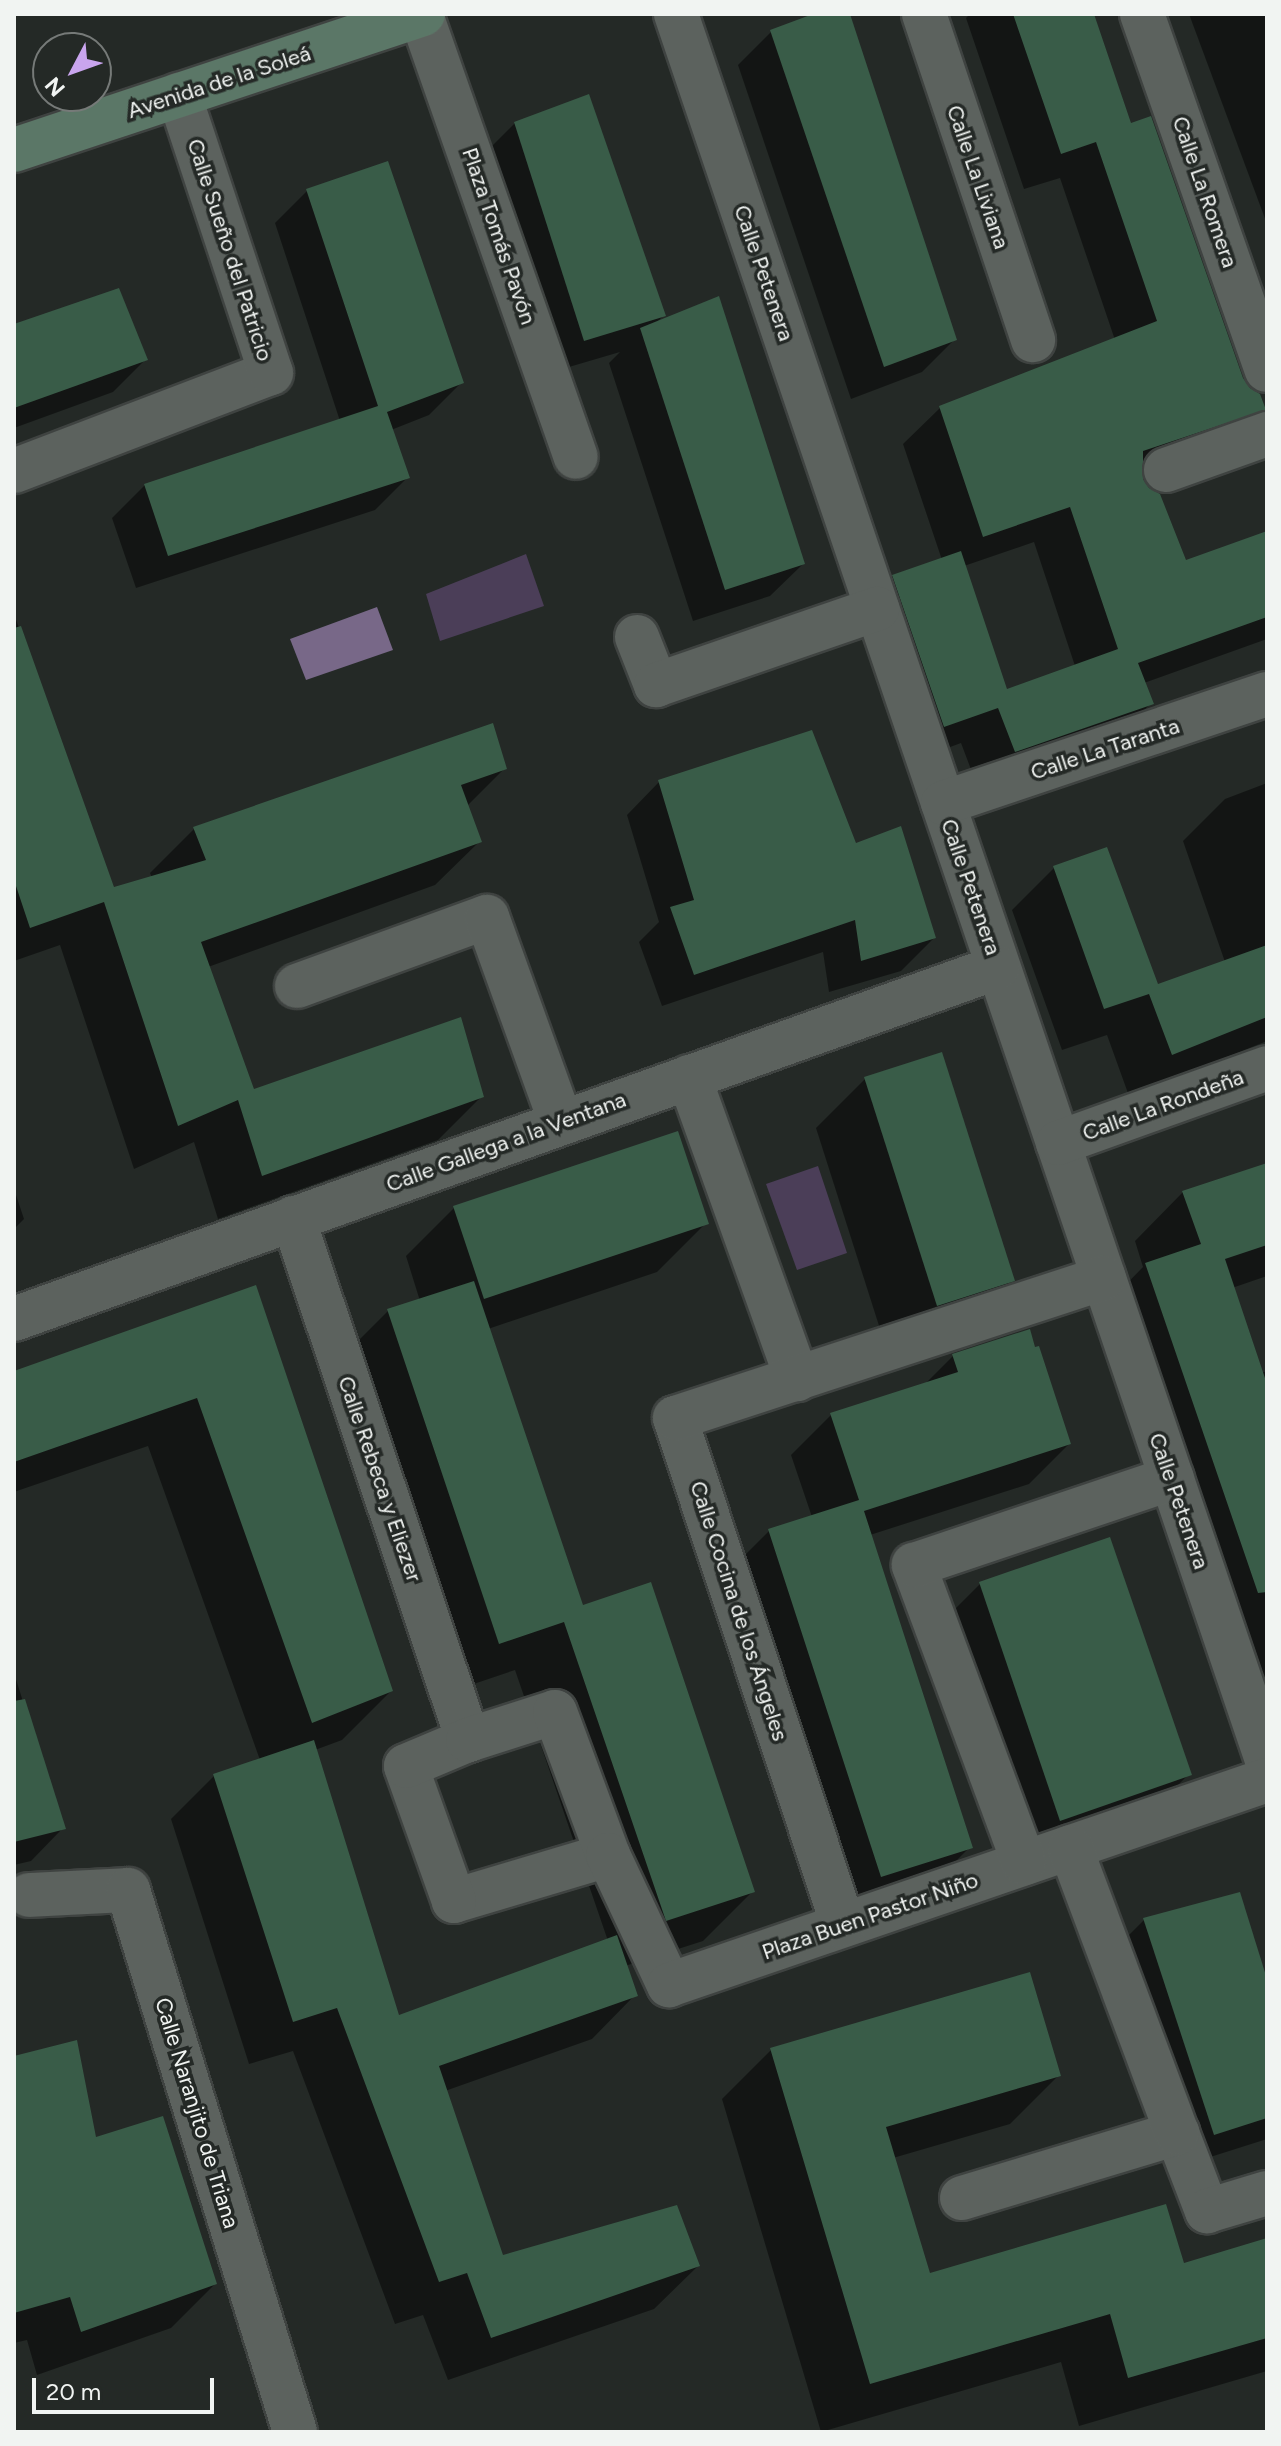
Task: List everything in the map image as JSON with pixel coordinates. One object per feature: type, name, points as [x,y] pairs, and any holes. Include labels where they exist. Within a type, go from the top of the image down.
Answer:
[{"type":"street","name":"Avenida de la Soleá","points":[[14,150],[422,14]]},
{"type":"street","name":"Plaza Tomás Pavón","points":[[422,14],[576,457]]},
{"type":"street","name":"Calle Petenera","points":[[676,14],[1267,1760]]},
{"type":"street","name":"Calle La Liviana","points":[[924,14],[1033,340]]},
{"type":"street","name":"Calle La Romera","points":[[1142,14],[1267,370]]},
{"type":"street","name":"Calle Sueño del Patricio","points":[[14,471],[271,373],[179,95]]},
{"type":"street","points":[[1166,470],[1267,434]]},
{"type":"street","points":[[637,637],[656,685],[877,609]]},
{"type":"street","name":"Calle La Taranta","points":[[943,803],[1267,694]]},
{"type":"street","points":[[297,986],[487,917],[561,1122]]},
{"type":"street","name":"Calle Gallega a la Ventana","points":[[14,1319],[998,967]]},
{"type":"street","name":"Calle La Rondeña","points":[[1058,1143],[1267,1068]]},
{"type":"street","points":[[689,1077],[797,1379]]},
{"type":"street","name":"Calle Rebeca y Eliezer","points":[[293,1218],[468,1740]]},
{"type":"street","name":"Calle Cocina de los Ángeles","points":[[843,1925],[675,1418],[1104,1278]]},
{"type":"street","points":[[1024,1863],[914,1565],[1172,1478]]},
{"type":"street","points":[[555,1712],[608,1855],[454,1901],[406,1766],[468,1740],[555,1712]]},
{"type":"street","name":"Plaza Buen Pastor Niño","points":[[608,1855],[669,1985],[1267,1780]]},
{"type":"street","points":[[1070,1847],[1207,2211],[1267,2193]]},
{"type":"street","name":"Calle Naranjito de Triana","points":[[29,1895],[128,1890],[295,2432]]},
{"type":"street","points":[[962,2198],[1177,2133]]},
{"type":"shaded area","points":[[526,554],[544,606],[440,641],[426,594]]},
{"type":"shaded area","points":[[377,607],[393,650],[306,680],[290,639]]},
{"type":"shaded area","points":[[818,1166],[847,1253],[797,1270],[766,1184]]},
{"type":"building","points":[[813,14],[850,14],[957,340],[884,367],[770,30]]},
{"type":"building","points":[[1013,14],[1094,14],[1131,123],[1151,116],[1243,378],[1250,388],[1260,394],[1266,410],[1143,451],[1143,479],[1149,488],[1160,494],[1186,560],[1267,531],[1267,617],[1138,663],[1154,704],[1015,752],[998,708],[944,727],[892,575],[961,551],[1007,689],[1118,649],[1070,507],[983,537],[939,406],[1157,321],[1096,142],[1061,154]]},
{"type":"building","points":[[589,94],[666,316],[584,341],[514,122]]},
{"type":"building","points":[[388,161],[464,383],[387,412],[410,478],[168,556],[144,484],[378,406],[306,189]]},
{"type":"building","points":[[119,288],[148,360],[14,408],[14,324]]},
{"type":"building","points":[[719,296],[805,564],[725,590],[640,328]]},
{"type":"building","points":[[21,626],[114,887],[206,860],[193,827],[493,723],[507,769],[461,785],[482,842],[201,942],[254,1089],[461,1017],[484,1097],[262,1176],[238,1100],[178,1126],[104,902],[30,928],[14,880],[14,628]]},
{"type":"building","points":[[812,730],[856,843],[901,826],[936,938],[861,961],[855,920],[694,975],[670,907],[694,900],[658,780]]},
{"type":"building","points":[[1107,847],[1158,984],[1267,945],[1267,1017],[1172,1055],[1149,994],[1104,1009],[1053,866]]},
{"type":"building","points":[[942,1052],[1015,1281],[937,1306],[864,1077]]},
{"type":"building","points":[[678,1131],[709,1224],[484,1299],[453,1206]]},
{"type":"building","points":[[1267,1163],[1267,1245],[1225,1259],[1267,1384],[1267,1592],[1258,1593],[1145,1263],[1201,1244],[1182,1191]]},
{"type":"building","points":[[474,1281],[583,1605],[651,1582],[755,1892],[666,1921],[564,1622],[499,1644],[387,1309]]},
{"type":"building","points":[[256,1285],[393,1691],[312,1723],[197,1398],[14,1462],[14,1371]]},
{"type":"building","points":[[1030,1329],[1035,1347],[1039,1346],[1071,1444],[864,1511],[973,1848],[881,1877],[768,1529],[859,1500],[830,1413],[958,1372],[952,1354]]},
{"type":"building","points":[[1110,1537],[1192,1775],[1060,1821],[979,1582]]},
{"type":"building","points":[[25,1699],[66,1829],[14,1842],[14,1701]]},
{"type":"building","points":[[314,1740],[399,2015],[617,1935],[638,1996],[439,2066],[503,2255],[677,2205],[700,2266],[491,2338],[467,2273],[439,2282],[337,2008],[293,2022],[213,1774]]},
{"type":"building","points":[[1240,1892],[1267,1979],[1267,2118],[1214,2135],[1143,1918]]},
{"type":"building","points":[[1030,1972],[1061,2076],[886,2127],[930,2273],[1166,2204],[1184,2263],[1267,2238],[1267,2338],[1128,2378],[1110,2314],[870,2384],[770,2048]]},
{"type":"building","points":[[77,2040],[96,2137],[163,2116],[217,2284],[81,2332],[70,2297],[14,2313],[14,2056]]}]
